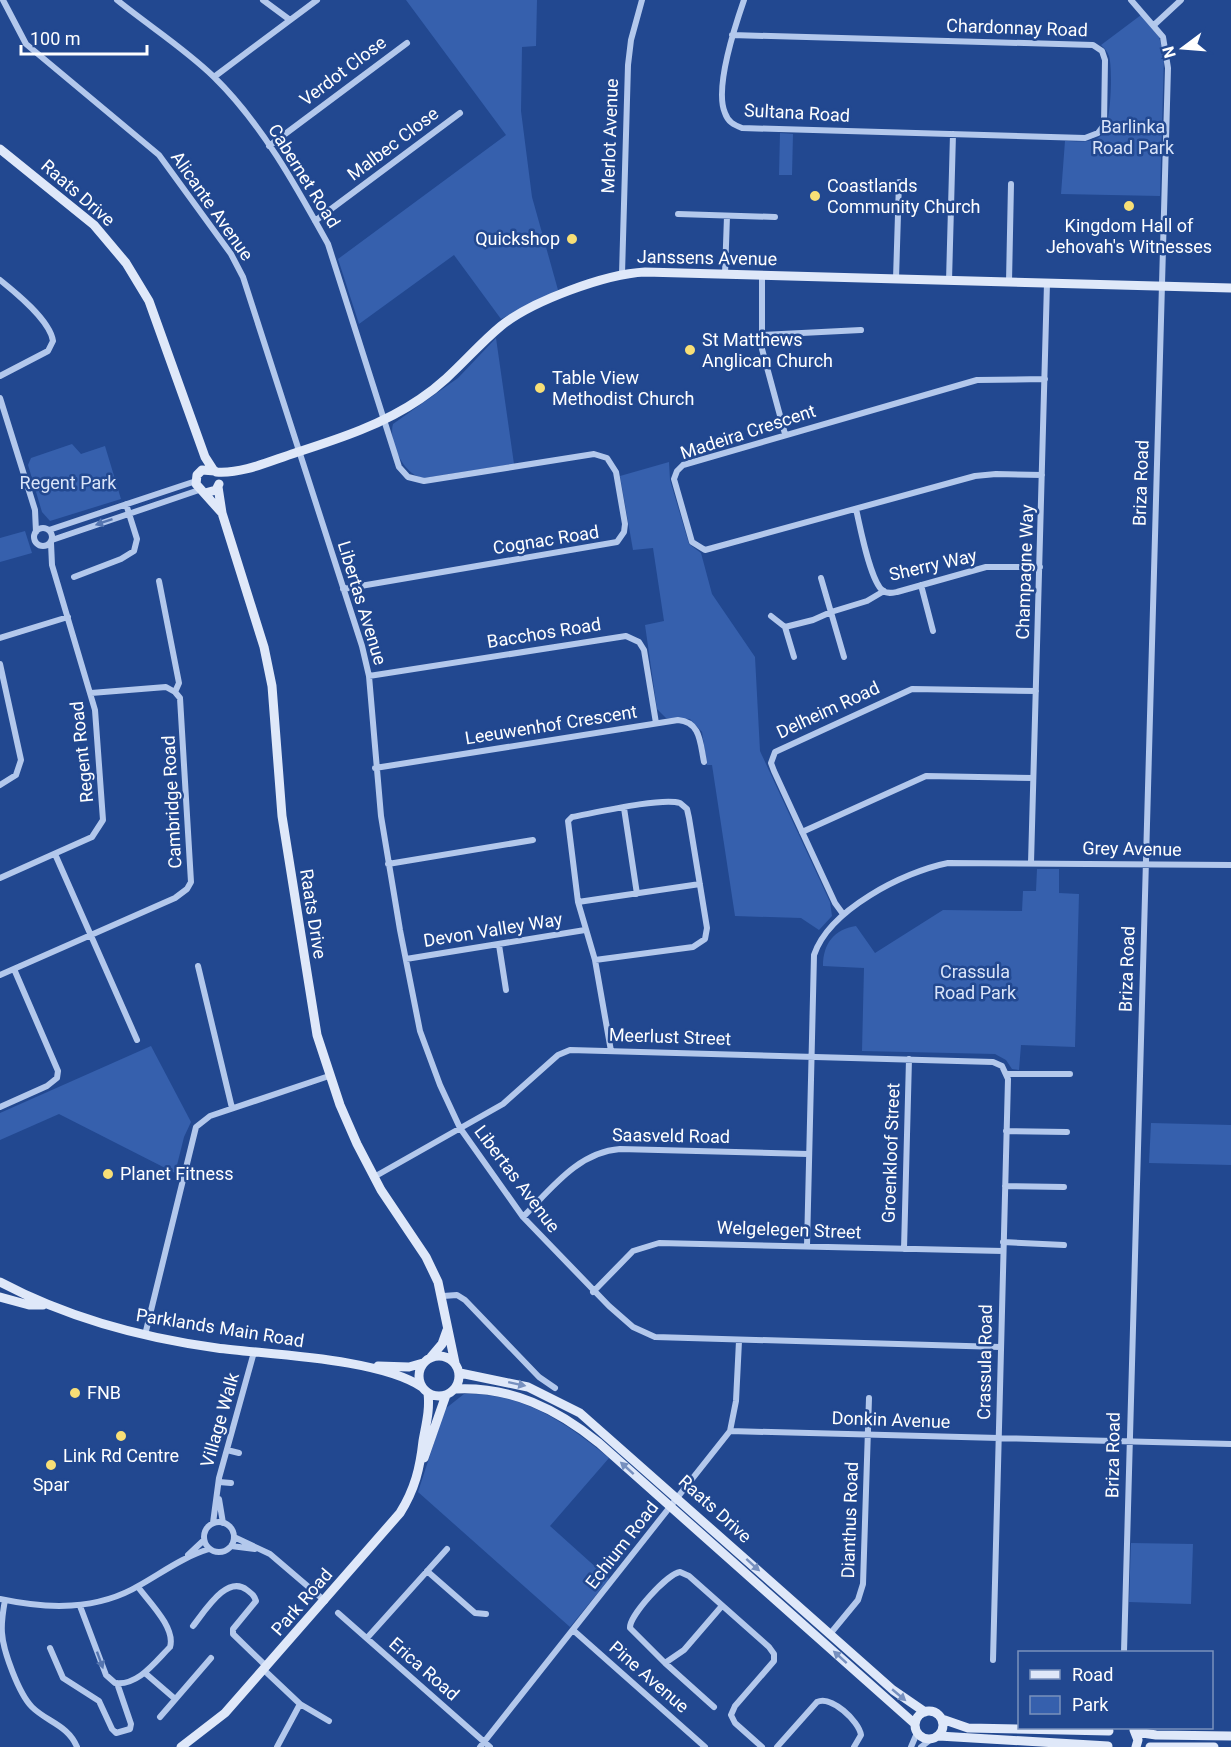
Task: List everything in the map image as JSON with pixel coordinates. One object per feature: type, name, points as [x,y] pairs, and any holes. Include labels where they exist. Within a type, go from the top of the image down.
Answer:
[{"type":"street","name":"Alicante Avenue","points":[[3,0],[20,36],[29,47],[159,155],[231,254],[243,277],[298,452]]},
{"type":"street","name":"Cabernet Road","points":[[117,0],[214,77],[249,115],[269,146],[315,221],[331,252],[383,421]]},
{"type":"street","points":[[263,0],[290,20]]},
{"type":"street","points":[[214,77],[317,0]]},
{"type":"street","name":"Merlot Avenue","points":[[622,274],[628,64],[631,40],[642,0]]},
{"type":"street","name":"Sultana Road","points":[[744,0],[732,34],[725,67],[723,109],[730,122],[742,128],[953,134]]},
{"type":"street","name":"Briza Road","points":[[1124,1651],[1168,56],[1163,37],[1131,0]]},
{"type":"street","points":[[1154,25],[1181,0]]},
{"type":"street","name":"Chardonnay Road","points":[[732,34],[1090,44],[1100,48],[1104,53],[1104,121],[1094,136],[1085,138],[953,134]]},
{"type":"street","name":"Verdot Close","points":[[269,146],[406,43]]},
{"type":"street","name":"Malbec Close","points":[[315,221],[460,113]]},
{"type":"street","points":[[950,280],[953,134]]},
{"type":"street","name":"Raats Drive","points":[[0,149],[86,219],[126,263],[149,301],[205,457],[215,471],[222,513],[270,672],[284,837],[312,1016],[329,1076],[346,1122],[374,1177],[426,1257],[443,1296],[447,1330],[458,1368],[528,1387],[559,1400],[594,1423],[904,1700],[925,1712]]},
{"type":"street","points":[[896,279],[898,182]]},
{"type":"street","points":[[1009,282],[1011,184]]},
{"type":"street","points":[[678,214],[775,217]]},
{"type":"street","points":[[725,274],[727,216]]},
{"type":"street","name":"Janssens Avenue","points":[[242,470],[213,492],[200,484],[205,469],[242,470],[383,421],[441,384],[498,330],[516,317],[582,287],[622,274],[645,272],[1231,288]]},
{"type":"street","points":[[762,276],[761,335],[764,361],[785,434]]},
{"type":"street","points":[[0,280],[22,298],[49,330],[53,340],[48,351],[0,376]]},
{"type":"street","name":"Champagne Way","points":[[1031,863],[1047,283]]},
{"type":"street","points":[[761,335],[861,330]]},
{"type":"street","name":"Madeira Crescent","points":[[1042,475],[985,474],[709,549],[701,549],[694,545],[675,483],[678,469],[785,434],[977,380],[1045,379]]},
{"type":"street","points":[[0,398],[35,510],[34,538],[39,545],[45,546],[51,541],[129,514],[200,484]]},
{"type":"street","name":"Raats Drive","points":[[184,401],[200,459],[200,484],[222,513]]},
{"type":"street","name":"Cognac Road","points":[[343,589],[606,546],[617,542],[624,532],[616,472],[613,464],[604,456],[583,456],[424,481],[414,480],[399,467],[383,421]]},
{"type":"street","name":"Libertas Avenue","points":[[298,452],[369,676],[375,768],[388,864],[420,1031],[459,1128],[523,1217],[593,1292],[644,1334],[666,1339],[1000,1347]]},
{"type":"street","points":[[36,532],[200,484]]},
{"type":"street","points":[[74,577],[121,559],[134,551],[137,543],[126,504]]},
{"type":"street","name":"Sherry Way","points":[[856,509],[875,578],[882,593],[897,592],[993,566],[1040,567]]},
{"type":"street","points":[[35,510],[47,529],[51,541]]},
{"type":"street","name":"Regent Road","points":[[0,878],[92,837],[99,830],[103,820],[97,724],[91,693],[52,565],[51,541]]},
{"type":"street","name":"Regent Road","points":[[39,545],[52,565]]},
{"type":"street","points":[[821,578],[844,657]]},
{"type":"street","points":[[91,693],[166,687],[176,692],[179,683],[159,581]]},
{"type":"street","points":[[921,585],[933,631]]},
{"type":"street","points":[[784,627],[813,621],[882,593]]},
{"type":"street","points":[[771,616],[784,627],[794,657]]},
{"type":"street","points":[[0,638],[68,617]]},
{"type":"street","name":"Bacchos Road","points":[[369,676],[626,636],[639,642],[644,650],[656,723]]},
{"type":"street","points":[[0,664],[21,760],[16,775],[0,785]]},
{"type":"street","name":"Delheim Road","points":[[843,914],[835,903],[771,763],[775,752],[912,689],[1036,691]]},
{"type":"street","name":"Cambridge Road","points":[[91,936],[175,897],[187,889],[191,882],[181,701],[176,692]]},
{"type":"street","name":"Leeuwenhof Crescent","points":[[375,768],[678,720],[690,722],[697,730],[704,762]]},
{"type":"street","points":[[802,832],[926,776],[1033,778]]},
{"type":"street","points":[[595,960],[700,944],[707,932],[689,818],[683,805],[671,801],[572,817],[568,821],[578,902],[595,960],[611,1051]]},
{"type":"street","points":[[624,808],[638,894]]},
{"type":"street","points":[[388,864],[533,840]]},
{"type":"street","points":[[55,854],[137,1040]]},
{"type":"street","name":"Grey Avenue","points":[[807,1246],[814,955],[820,939],[843,914],[865,898],[941,864],[1231,865]]},
{"type":"street","points":[[578,902],[699,884]]},
{"type":"street","name":"Devon Valley Way","points":[[406,959],[585,930]]},
{"type":"street","points":[[0,975],[91,936]]},
{"type":"street","points":[[499,945],[506,990]]},
{"type":"street","points":[[198,966],[232,1108]]},
{"type":"street","points":[[0,1107],[47,1086],[57,1078],[58,1071],[14,969]]},
{"type":"street","name":"Meerlust Street","points":[[374,1177],[503,1104],[564,1052],[578,1050],[993,1062],[1002,1066],[1007,1074]]},
{"type":"street","name":"Groenkloof Street","points":[[904,1248],[909,1059]]},
{"type":"street","points":[[1007,1074],[1070,1074]]},
{"type":"street","name":"Crassula Road","points":[[993,1660],[1007,1074]]},
{"type":"street","points":[[145,1335],[192,1134],[206,1118],[329,1076]]},
{"type":"street","points":[[1006,1131],[1067,1132]]},
{"type":"street","name":"Saasveld Road","points":[[523,1217],[583,1160],[601,1150],[808,1154]]},
{"type":"street","points":[[1005,1186],[1064,1187]]},
{"type":"street","name":"Welgelegen Street","points":[[593,1292],[624,1258],[652,1244],[669,1242],[1002,1251]]},
{"type":"street","points":[[1003,1242],[1064,1245]]},
{"type":"street","name":"Parklands Main Road","points":[[0,1282],[45,1305],[145,1335],[358,1366],[399,1375],[425,1390]]},
{"type":"street","points":[[443,1296],[457,1295],[465,1300],[539,1377],[555,1388]]},
{"type":"street","name":"Parklands Main Road","points":[[0,1297],[29,1305],[45,1305]]},
{"type":"street","points":[[427,1360],[444,1356],[458,1368],[455,1389],[446,1395],[425,1390],[419,1372],[427,1360],[442,1344],[447,1330]]},
{"type":"street","name":"Echium Road","points":[[485,1745],[730,1431],[736,1401],[739,1341]]},
{"type":"street","name":"Village Walk","points":[[213,1523],[219,1482],[254,1352]]},
{"type":"street","name":"Parklands Main Road","points":[[358,1366],[409,1367],[427,1360]]},
{"type":"street","name":"Raats Drive","points":[[455,1389],[475,1388],[507,1394],[561,1415],[599,1443],[916,1728]]},
{"type":"street","name":"Park Road","points":[[422,1461],[429,1409],[425,1390]]},
{"type":"street","name":"Park Road","points":[[182,1747],[225,1713],[400,1513],[411,1496],[446,1395]]},
{"type":"street","name":"Dianthus Road","points":[[830,1634],[862,1592],[869,1398]]},
{"type":"street","name":"Donkin Avenue","points":[[730,1431],[1231,1444]]},
{"type":"street","points":[[227,1450],[239,1453]]},
{"type":"street","points":[[219,1482],[231,1483]]},
{"type":"street","name":"Village Walk","points":[[218,1496],[223,1523]]},
{"type":"street","points":[[77,1747],[69,1734],[32,1707],[22,1693],[4,1647],[2,1600],[56,1607],[80,1606],[111,1599],[138,1587],[186,1557],[204,1540],[206,1530],[213,1523],[223,1523],[231,1528],[234,1537],[231,1546]]},
{"type":"street","points":[[234,1537],[270,1554],[325,1601]]},
{"type":"street","points":[[204,1540],[209,1549]]},
{"type":"street","points":[[186,1557],[209,1549],[221,1552],[231,1546],[259,1549]]},
{"type":"street","points":[[367,1638],[447,1549]]},
{"type":"street","points":[[428,1571],[475,1613],[486,1614]]},
{"type":"street","points":[[714,1707],[635,1636],[630,1623],[634,1614],[670,1576],[680,1572],[688,1576],[774,1654],[772,1665],[732,1712],[735,1723],[762,1747]]},
{"type":"street","points":[[193,1626],[224,1590],[232,1585],[242,1586],[254,1595],[256,1601],[232,1632],[300,1704],[328,1721]]},
{"type":"street","points":[[117,1683],[145,1673],[170,1647],[171,1638],[168,1630],[138,1587]]},
{"type":"street","points":[[50,1648],[63,1678],[99,1701],[116,1733],[123,1733],[131,1727],[117,1683],[106,1675],[80,1606]]},
{"type":"street","points":[[665,1663],[684,1650],[721,1607]]},
{"type":"street","name":"Erica Road","points":[[338,1613],[485,1745]]},
{"type":"street","name":"Pine Avenue","points":[[573,1630],[705,1747]]},
{"type":"street","points":[[160,1717],[174,1698],[211,1658]]},
{"type":"street","points":[[145,1673],[174,1698]]},
{"type":"street","points":[[777,1747],[817,1702],[824,1700],[831,1702],[859,1727],[861,1735],[854,1747]]},
{"type":"street","points":[[277,1747],[300,1704]]},
{"type":"street","points":[[911,1747],[916,1728],[925,1712],[934,1712],[942,1719],[968,1728],[1018,1728]]},
{"type":"street","points":[[921,1747],[943,1728],[942,1719]]},
{"type":"street","points":[[916,1728],[934,1738],[1108,1747],[1111,1729]]},
{"type":"street","points":[[1136,1747],[1134,1730],[1231,1736]]},
{"type":"street","points":[[1150,1747],[1214,1747]]},
{"type":"green space","points":[[406,0],[537,0],[536,46],[522,47],[521,111],[532,197],[558,290],[501,319],[454,255],[359,324],[338,259],[506,135]]},
{"type":"green space","name":"Barlinka Road Park","points":[[1141,15],[1159,37],[1164,55],[1160,196],[1061,194],[1065,141],[1094,140],[1105,130],[1111,85],[1110,63],[1108,54],[1101,45]]},
{"type":"green space","points":[[780,133],[793,134],[792,175],[779,175]]},
{"type":"green space","points":[[496,338],[514,464],[424,478],[417,476],[404,465],[399,457],[393,440],[393,424],[458,378]]},
{"type":"green space","name":"Regent Park","points":[[72,444],[81,454],[105,446],[121,499],[50,521],[42,512],[28,465],[31,458]]},
{"type":"green space","points":[[669,462],[670,480],[689,544],[701,553],[712,594],[755,657],[760,751],[830,902],[832,916],[819,930],[801,918],[735,916],[712,765],[707,765],[702,732],[690,719],[666,718],[657,709],[645,625],[664,621],[653,548],[633,550],[620,476]]},
{"type":"green space","points":[[25,531],[32,553],[0,562],[0,538]]},
{"type":"green space","name":"Crassula Road Park","points":[[1037,869],[1059,869],[1059,893],[1079,894],[1075,1047],[1021,1045],[1019,1070],[1012,1069],[1006,1060],[995,1054],[862,1051],[864,968],[823,966],[825,951],[831,939],[842,930],[856,926],[875,953],[943,910],[1022,911],[1023,891],[1036,891]]},
{"type":"green space","points":[[151,1046],[191,1122],[184,1137],[175,1173],[59,1114],[0,1140],[0,1113]]},
{"type":"green space","points":[[1151,1123],[1231,1125],[1231,1165],[1149,1163]]},
{"type":"green space","points":[[464,1394],[505,1398],[524,1404],[560,1422],[609,1458],[550,1526],[609,1579],[570,1627],[418,1492],[445,1409]]},
{"type":"green space","points":[[1131,1543],[1193,1544],[1191,1604],[1129,1602]]},
{"type":"place","name":"Coastlands Community Church","points":[[815,196]]},
{"type":"place","name":"Kingdom Hall of Jehovah's Witnesses","points":[[1129,206]]},
{"type":"place","name":"Quickshop","points":[[572,239]]},
{"type":"place","name":"St Matthews Anglican Church","points":[[690,350]]},
{"type":"place","name":"Table View Methodist Church","points":[[540,388]]},
{"type":"place","name":"Planet Fitness","points":[[108,1174]]},
{"type":"place","name":"FNB","points":[[75,1393]]},
{"type":"place","name":"Link Rd Centre","points":[[121,1436]]},
{"type":"place","name":"Spar","points":[[51,1465]]}]
